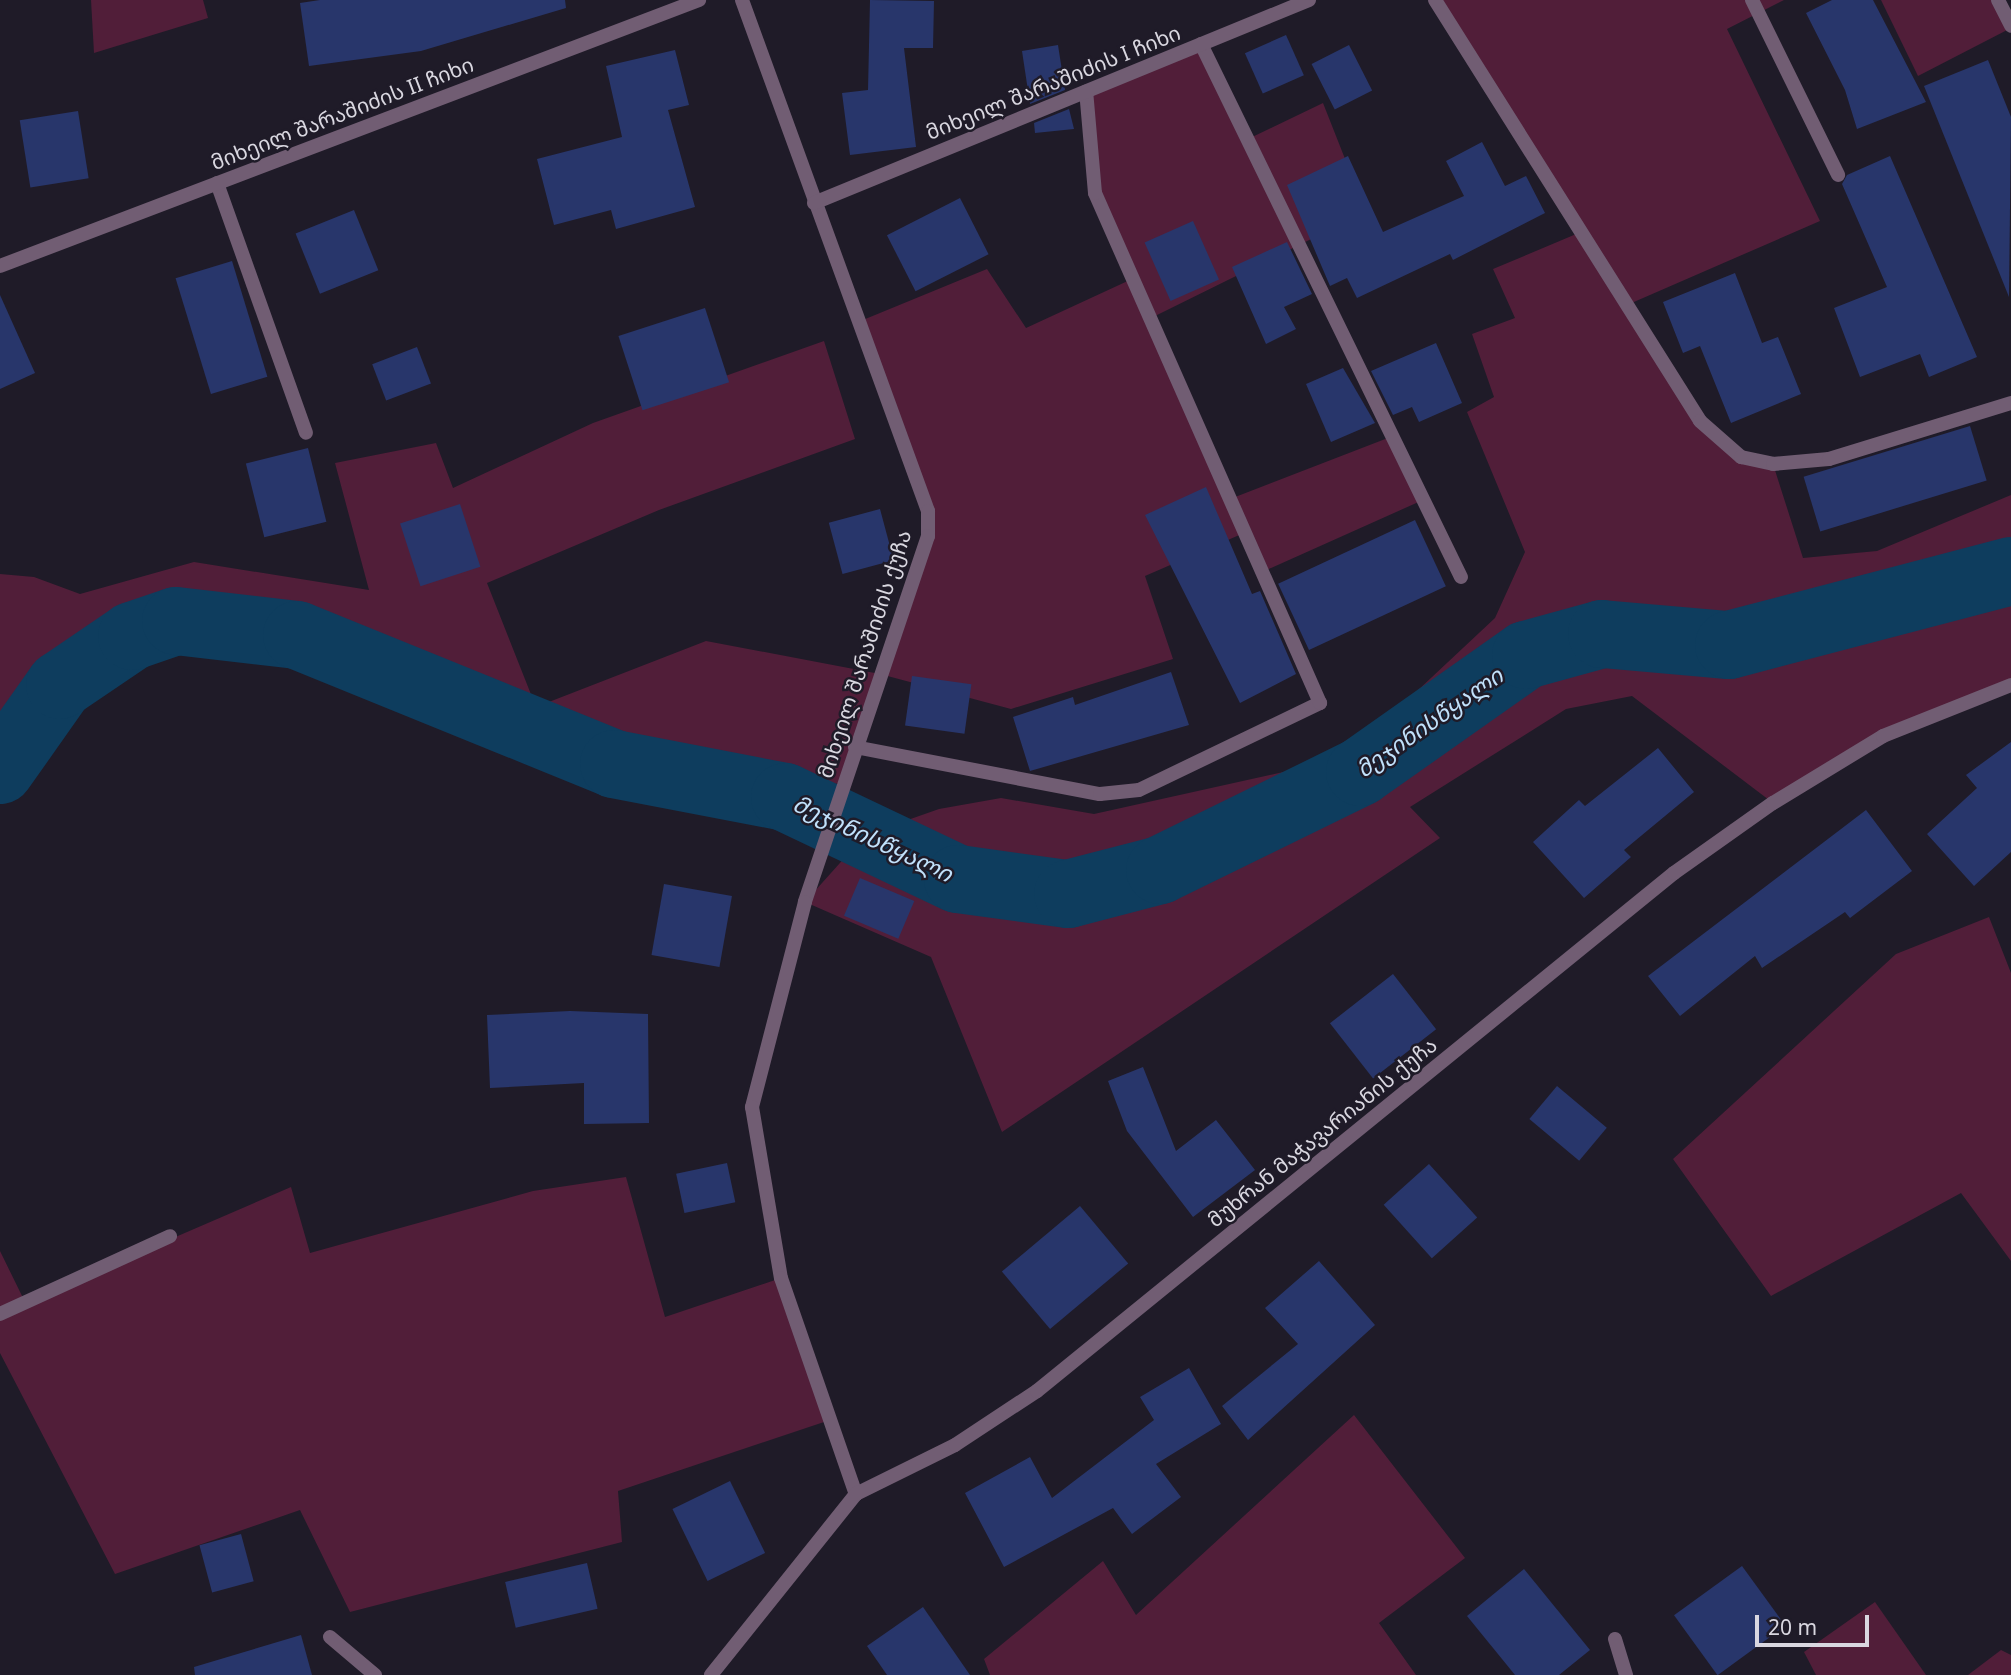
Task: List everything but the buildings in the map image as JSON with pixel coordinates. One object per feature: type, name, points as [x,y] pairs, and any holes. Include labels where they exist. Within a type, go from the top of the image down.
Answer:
[{"type":"street","name":"მიხეილ შარაშიძის II ჩიხი","points":[[0,266],[699,0]]},
{"type":"street","name":"მიხეილ შარაშიძის ქუჩა","points":[[742,0],[928,510],[928,536],[843,782],[805,902],[752,1107],[781,1278],[856,1494]]},
{"type":"street","name":"მიხეილ შარაშიძის I ჩიხი","points":[[814,203],[1309,0]]},
{"type":"street","points":[[1435,0],[1700,421],[1741,457],[1773,464],[1829,459],[2011,403]]},
{"type":"street","points":[[1752,0],[1838,175]]},
{"type":"street","points":[[1998,0],[2011,26]]},
{"type":"street","points":[[1202,44],[1461,577]]},
{"type":"street","points":[[855,747],[1100,794],[1139,790],[1320,703],[1094,193],[1086,91]]},
{"type":"street","points":[[217,183],[306,433]]},
{"type":"street","name":"მუხრან მაჭავარიანის ქუჩა","points":[[711,1675],[856,1494],[955,1445],[1037,1391],[1674,873],[1773,803],[1883,736],[2011,685]]},
{"type":"street","points":[[0,1314],[170,1236]]},
{"type":"street","points":[[330,1637],[375,1675]]},
{"type":"street","points":[[1615,1639],[1626,1675]]},
{"type":"shaded area","points":[[91,0],[203,0],[208,18],[94,53]]},
{"type":"shaded area","points":[[1435,0],[1784,0],[1727,29],[1820,221],[1627,305],[1700,421],[1741,457],[1773,464],[1803,558],[1877,551],[2011,495],[2011,685],[1883,736],[1773,803],[1632,696],[1566,709],[1410,807],[1440,838],[1002,1132],[931,957],[805,902],[865,835],[939,809],[1001,798],[1094,814],[1310,766],[1369,736],[1495,618],[1525,552],[1467,412],[1494,397],[1472,334],[1515,318],[1493,269],[1581,232]]},
{"type":"shaded area","points":[[1881,0],[1998,0],[2011,28],[1918,76]]},
{"type":"shaded area","points":[[1201,44],[1248,139],[1323,103],[1366,212],[1151,318],[1230,499],[1393,436],[1423,500],[1262,572],[1244,533],[1145,576],[1173,659],[1011,709],[880,674],[928,536],[928,511],[858,322],[987,269],[1026,328],[1132,279],[1095,193],[1086,91]]},
{"type":"shaded area","points":[[824,341],[855,439],[659,510],[487,583],[536,707],[706,641],[880,674],[843,782],[785,797],[614,764],[297,635],[176,621],[132,636],[60,684],[0,770],[0,574],[34,577],[80,594],[194,562],[369,590],[335,463],[436,443],[453,488],[593,423]]},
{"type":"shaded area","points":[[1989,917],[2011,973],[2011,1261],[1961,1193],[1771,1296],[1673,1159],[1896,954]]},
{"type":"shaded area","points":[[626,1177],[665,1317],[781,1278],[830,1420],[618,1491],[622,1542],[350,1612],[300,1510],[115,1574],[0,1353],[0,1251],[25,1302],[291,1187],[310,1253],[533,1191]]},
{"type":"shaded area","points":[[1354,1415],[1465,1558],[1379,1623],[1416,1675],[990,1675],[984,1659],[1103,1561],[1136,1615]]},
{"type":"shaded area","points":[[1875,1602],[1926,1675],[1816,1675],[1804,1652]]},
{"type":"shaded area","points":[[2001,1650],[2011,1655],[2011,1675],[1968,1675]]},
{"type":"waterway","name":"მეჯინისწყალი","points":[[0,770],[60,685],[132,636],[176,621],[297,635],[614,764],[785,797],[958,879],[1068,894],[1160,870],[1360,772],[1526,655],[1602,634],[1729,645],[2011,571]]}]
